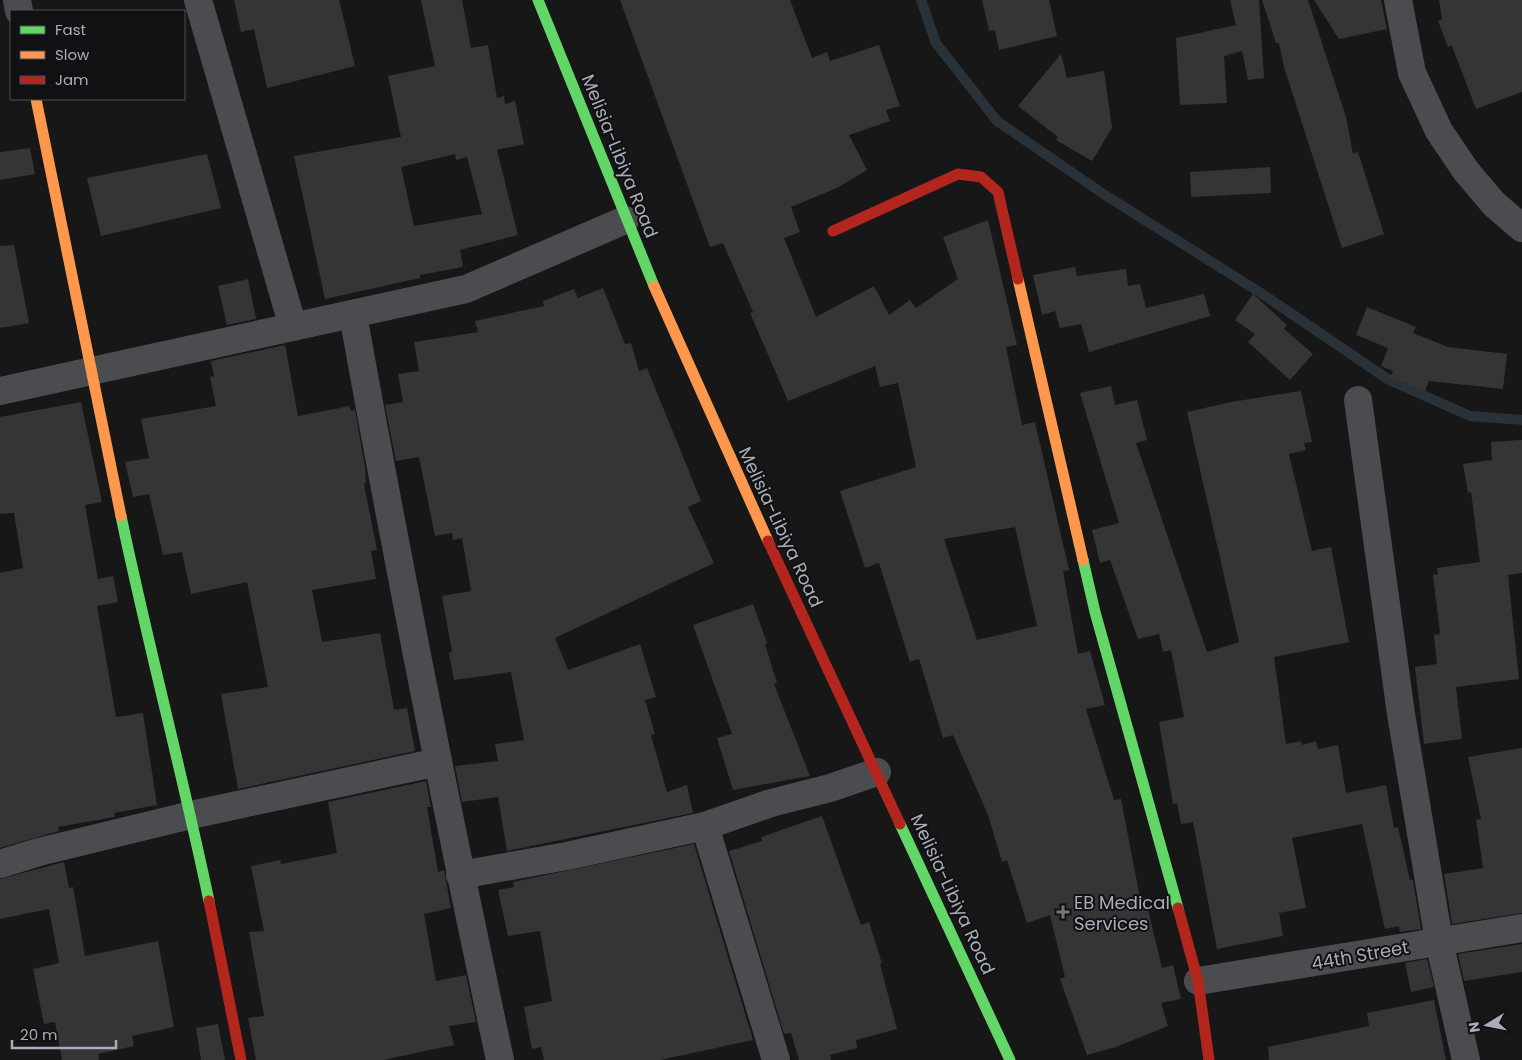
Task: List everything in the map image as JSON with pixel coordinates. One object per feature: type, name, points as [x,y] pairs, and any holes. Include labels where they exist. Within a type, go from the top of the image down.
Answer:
[{"type":"street","points":[[198,0],[293,327]]},
{"type":"street","name":"Melisia-Libiya Road","points":[[538,0],[625,220],[766,539],[877,772],[1010,1060]]},
{"type":"street","points":[[1398,0],[1412,72],[1439,131],[1466,171],[1488,197],[1522,228]]},
{"type":"street","points":[[36,100],[90,372],[143,619],[191,815],[241,1060]]},
{"type":"street","points":[[833,231],[958,174],[973,173],[989,180],[998,192],[1096,612],[1198,981],[1209,1060]]},
{"type":"street","points":[[0,391],[466,289],[625,220]]},
{"type":"street","points":[[353,315],[402,586],[460,875],[500,1060]]},
{"type":"street","points":[[1358,400],[1401,714],[1440,941],[1466,1060]]},
{"type":"street","points":[[0,864],[39,852],[191,815],[438,762]]},
{"type":"street","points":[[460,875],[567,856],[705,826],[877,772]]},
{"type":"street","points":[[705,826],[776,1060]]},
{"type":"street","name":"44th Street","points":[[1198,981],[1522,928]]},
{"type":"building","points":[[234,0],[339,0],[355,66],[267,88],[254,29],[241,32]]},
{"type":"building","points":[[421,0],[462,0],[471,48],[488,45],[497,98],[504,96],[505,104],[515,101],[524,144],[497,150],[518,235],[460,250],[463,267],[420,275],[420,278],[325,299],[294,156],[401,137],[388,76],[435,66]],"holes":[[[455,154],[456,160],[467,157],[482,214],[414,226],[401,167]]]},
{"type":"building","points":[[620,0],[790,0],[812,58],[827,52],[830,61],[879,45],[900,106],[886,110],[890,121],[849,135],[867,170],[837,188],[791,207],[800,232],[784,238],[816,317],[874,286],[889,315],[910,300],[916,308],[958,279],[943,237],[988,220],[1017,345],[1006,347],[1022,425],[1035,422],[1069,570],[1063,571],[1078,654],[1090,651],[1105,705],[1086,709],[1114,800],[1121,799],[1140,898],[1145,897],[1162,968],[1173,965],[1181,999],[1161,1003],[1168,1026],[1116,1047],[1087,1055],[1060,979],[1065,977],[1050,915],[1027,923],[1007,860],[1002,862],[988,815],[953,735],[943,738],[919,659],[910,662],[879,563],[865,568],[840,491],[916,467],[898,383],[880,387],[875,366],[788,401],[750,313],[753,312],[723,243],[710,247]],"holes":[[[1015,527],[1037,626],[977,640],[944,539]]]},
{"type":"building","points":[[982,0],[1049,0],[1057,36],[999,50],[995,30],[989,31]]},
{"type":"building","points":[[1230,0],[1259,0],[1264,78],[1248,80],[1242,51],[1224,56],[1227,103],[1180,105],[1176,38],[1236,25]]},
{"type":"building","points":[[1262,0],[1308,0],[1346,117],[1353,154],[1358,152],[1384,234],[1342,248],[1284,67],[1279,43],[1276,43]]},
{"type":"building","points":[[1314,0],[1381,0],[1387,29],[1339,39]]},
{"type":"building","points":[[1439,0],[1522,0],[1522,92],[1476,109],[1452,46],[1448,47],[1438,21],[1442,19]]},
{"type":"building","points":[[1061,54],[1067,78],[1104,71],[1112,128],[1092,161],[1056,140],[1058,137],[1018,106]]},
{"type":"building","points":[[30,148],[35,174],[0,180],[0,152]]},
{"type":"building","points":[[207,154],[221,208],[101,236],[87,178]]},
{"type":"building","points":[[1270,167],[1271,193],[1191,197],[1190,172]]},
{"type":"building","points":[[14,245],[29,323],[0,328],[0,246]]},
{"type":"building","points":[[1075,267],[1077,276],[1126,269],[1128,286],[1140,284],[1146,308],[1204,294],[1210,316],[1089,352],[1081,324],[1060,328],[1055,311],[1042,315],[1033,275]]},
{"type":"building","points":[[248,279],[256,319],[227,325],[218,286]]},
{"type":"building","points":[[603,288],[625,344],[631,343],[639,371],[647,368],[701,501],[688,507],[714,563],[555,638],[568,670],[640,644],[656,697],[645,700],[655,734],[651,735],[667,792],[687,785],[693,813],[507,851],[498,797],[462,802],[455,766],[498,761],[495,744],[524,740],[511,672],[454,680],[449,653],[452,652],[442,596],[471,591],[462,538],[453,540],[452,533],[435,536],[419,457],[396,461],[385,405],[403,402],[398,374],[419,371],[414,342],[478,332],[475,321],[544,306],[543,301],[574,289],[578,298]]},
{"type":"building","points":[[1253,294],[1287,325],[1284,329],[1313,354],[1290,380],[1248,342],[1255,334],[1235,320]]},
{"type":"building","points":[[1367,307],[1416,327],[1413,333],[1448,347],[1507,354],[1503,389],[1429,381],[1425,391],[1390,377],[1393,371],[1381,366],[1388,348],[1356,335]]},
{"type":"building","points":[[285,345],[298,416],[350,406],[351,411],[355,410],[365,467],[366,483],[364,484],[377,550],[371,551],[376,579],[312,590],[322,642],[380,633],[394,710],[407,708],[415,751],[238,789],[221,694],[268,687],[247,582],[191,594],[182,552],[163,555],[149,494],[133,497],[125,462],[149,458],[141,419],[216,406],[210,377],[214,376],[211,361]]},
{"type":"building","points":[[1111,386],[1115,405],[1137,400],[1147,440],[1136,443],[1207,652],[1239,642],[1187,412],[1231,402],[1301,391],[1312,442],[1304,443],[1306,450],[1289,454],[1312,551],[1331,547],[1349,642],[1274,657],[1286,744],[1301,741],[1302,745],[1316,741],[1318,749],[1338,745],[1346,793],[1386,785],[1394,828],[1398,827],[1410,880],[1413,880],[1421,929],[1400,932],[1399,926],[1385,929],[1362,824],[1292,838],[1306,908],[1279,913],[1283,936],[1217,949],[1193,822],[1181,824],[1177,803],[1173,804],[1159,722],[1184,717],[1171,650],[1163,652],[1159,634],[1138,639],[1110,560],[1100,563],[1092,530],[1119,523],[1080,393]]},
{"type":"building","points":[[81,402],[102,502],[85,505],[98,579],[113,576],[118,602],[97,606],[116,717],[143,713],[157,805],[114,813],[115,817],[58,827],[59,831],[0,848],[0,573],[23,568],[14,513],[0,514],[0,417]]},
{"type":"building","points":[[1522,440],[1522,573],[1508,575],[1519,679],[1456,687],[1462,739],[1424,744],[1415,667],[1437,664],[1434,635],[1440,634],[1433,575],[1438,574],[1437,568],[1480,562],[1471,492],[1468,493],[1463,464],[1492,460],[1491,442]]},
{"type":"building","points":[[753,604],[767,643],[765,644],[777,683],[774,684],[810,776],[733,790],[717,738],[732,734],[693,625]]},
{"type":"building","points":[[1522,748],[1522,913],[1452,924],[1444,874],[1483,868],[1476,820],[1481,819],[1468,757]]},
{"type":"building","points":[[426,781],[431,807],[427,807],[438,872],[444,870],[451,908],[424,914],[436,981],[466,975],[476,1022],[449,1026],[454,1045],[383,1060],[256,1060],[248,1018],[264,1016],[249,932],[264,931],[251,866],[280,860],[281,864],[337,853],[328,802]]},
{"type":"building","points":[[822,816],[861,925],[869,922],[882,963],[880,964],[897,1029],[856,1040],[857,1048],[830,1055],[831,1060],[799,1060],[791,1033],[784,1034],[729,851],[762,841],[761,837]]},
{"type":"building","points":[[694,844],[753,1040],[660,1060],[544,1060],[541,1047],[532,1049],[524,1007],[552,1001],[540,931],[508,936],[498,890],[514,887],[513,882]]},
{"type":"building","points":[[64,862],[69,888],[73,887],[85,956],[158,941],[174,1027],[132,1036],[134,1046],[98,1054],[99,1060],[62,1060],[55,1022],[44,1024],[33,969],[59,963],[49,909],[0,919],[0,879]]},
{"type":"building","points":[[1522,944],[1522,972],[1464,981],[1458,954]]},
{"type":"building","points":[[1427,959],[1434,987],[1411,992],[1405,963]]},
{"type":"building","points":[[1434,1000],[1446,1060],[1269,1060],[1268,1047],[1369,1026],[1367,1013]]},
{"type":"building","points":[[218,1024],[225,1060],[201,1060],[196,1028]]},
{"type":"waterway","points":[[921,0],[936,43],[997,121],[1105,195],[1264,295],[1389,380],[1470,416],[1522,420]]},
{"type":"traffic: fast","points":[[538,0],[654,286]]},
{"type":"traffic: fast","points":[[121,516],[209,901]]},
{"type":"traffic: fast","points":[[1083,560],[1095,612],[1178,908]]},
{"type":"traffic: fast","points":[[900,824],[1010,1060]]},
{"type":"traffic: slow","points":[[36,100],[121,516]]},
{"type":"traffic: slow","points":[[1018,279],[1083,560]]},
{"type":"traffic: slow","points":[[654,286],[768,541]]},
{"type":"traffic: jam","points":[[833,231],[958,174],[981,177],[998,192],[1018,279]]},
{"type":"traffic: jam","points":[[768,541],[900,824]]},
{"type":"traffic: jam","points":[[209,901],[241,1060]]},
{"type":"traffic: jam","points":[[1178,908],[1198,981],[1209,1060]]},
{"type":"place","name":"EB Medical Services","points":[[1063,912]]}]
